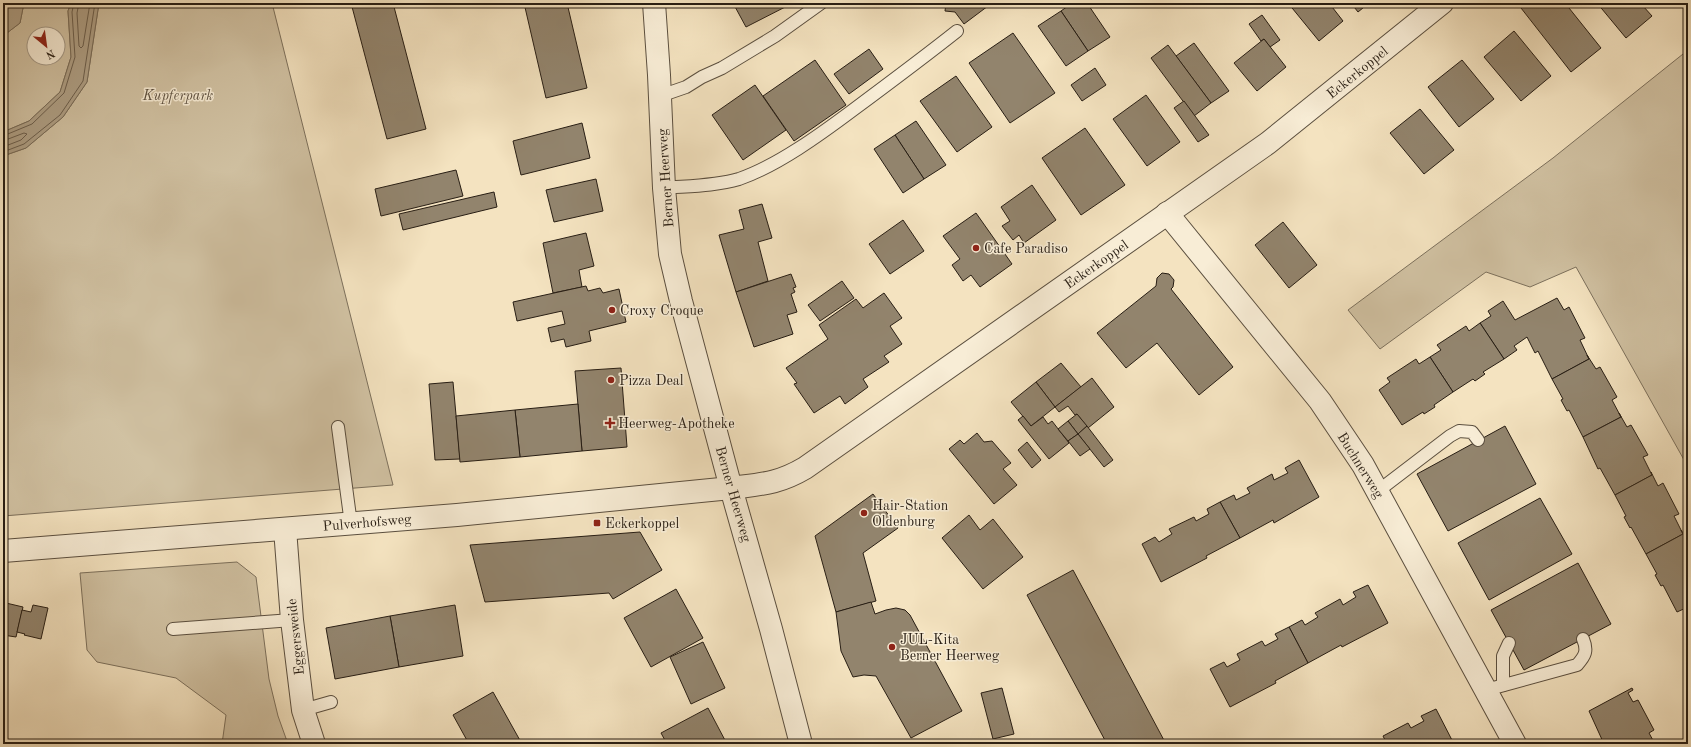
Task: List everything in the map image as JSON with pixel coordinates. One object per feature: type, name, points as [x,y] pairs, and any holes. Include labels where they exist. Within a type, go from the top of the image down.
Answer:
[{"type":"street","name":"Berner Heerweg","points":[[654,3],[664,188],[670,254],[681,301],[731,488],[771,628],[801,744]]},
{"type":"street","name":"Eckerkoppel","points":[[731,488],[770,484],[791,476],[805,468],[1268,144],[1434,5]]},
{"type":"street","name":"Buchnerweg","points":[[1167,214],[1320,401],[1363,465],[1494,688],[1515,744]]},
{"type":"street","name":"Pulverhofsweg","points":[[3,551],[351,524],[731,488]]},
{"type":"street","name":"Eggersweide","points":[[285,529],[292,620],[303,710],[314,744]]},
{"type":"lane","points":[[660,96],[686,87],[702,76],[722,68],[775,36],[821,3]]},
{"type":"lane","points":[[664,188],[703,185],[739,179],[774,162],[820,134],[956,31]]},
{"type":"lane","points":[[338,427],[351,524]]},
{"type":"lane","points":[[1378,491],[1450,436],[1459,431],[1472,432],[1478,440]]},
{"type":"lane","points":[[174,629],[292,620]]},
{"type":"lane","points":[[1494,688],[1577,665],[1585,656],[1586,647],[1583,639]]},
{"type":"lane","points":[[1494,688],[1503,656],[1509,643]]},
{"type":"lane","points":[[303,710],[331,702]]},
{"type":"green space","points":[[24,3],[71,3],[68,11],[71,57],[60,92],[29,121],[3,132],[3,36],[20,23]]},
{"type":"green space","name":"Kupferpark","points":[[99,3],[272,3],[393,485],[3,516],[3,156],[26,148],[63,117],[87,82]]},
{"type":"green space","points":[[1688,50],[1688,467],[1576,267],[1530,287],[1486,272],[1380,349],[1348,310],[1553,158]]},
{"type":"green space","points":[[237,562],[256,577],[269,679],[278,716],[288,744],[222,744],[226,715],[176,678],[97,662],[87,650],[80,573]]},
{"type":"water","points":[[3,3],[24,3],[20,23],[3,36]]},
{"type":"water","points":[[71,3],[99,3],[87,82],[63,117],[26,148],[3,156],[3,132],[29,121],[60,92],[71,57],[68,11]]},
{"type":"building","points":[[351,3],[393,3],[426,129],[387,139]]},
{"type":"building","points":[[524,3],[567,3],[587,88],[546,98]]},
{"type":"building","points":[[733,3],[793,3],[746,27]]},
{"type":"building","points":[[946,3],[992,3],[964,24],[955,12],[945,11]]},
{"type":"building","points":[[1072,3],[1087,3],[1110,37],[1088,51],[1061,11]]},
{"type":"building","points":[[1288,3],[1329,3],[1343,21],[1319,41]]},
{"type":"building","points":[[1351,3],[1369,3],[1358,12]]},
{"type":"building","points":[[1527,3],[1565,3],[1601,48],[1571,72],[1521,8]]},
{"type":"building","points":[[1597,3],[1646,3],[1643,6],[1652,16],[1626,38]]},
{"type":"building","points":[[1061,11],[1088,51],[1066,66],[1038,26]]},
{"type":"building","points":[[1262,15],[1280,40],[1270,47],[1264,39],[1261,41],[1249,24]]},
{"type":"building","points":[[1514,31],[1551,76],[1521,101],[1484,57]]},
{"type":"building","points":[[1013,33],[1055,93],[1010,123],[969,63]]},
{"type":"building","points":[[1264,39],[1286,67],[1257,91],[1234,63]]},
{"type":"building","points":[[1194,43],[1229,91],[1211,103],[1176,56]]},
{"type":"building","points":[[1168,45],[1211,103],[1194,116],[1151,58]]},
{"type":"building","points":[[869,49],[883,69],[849,94],[834,74]]},
{"type":"building","points":[[815,60],[846,105],[794,141],[763,96]]},
{"type":"building","points":[[1462,60],[1494,99],[1459,127],[1428,87]]},
{"type":"building","points":[[1095,68],[1106,85],[1082,101],[1071,85]]},
{"type":"building","points":[[956,76],[992,127],[957,152],[920,101]]},
{"type":"building","points":[[755,85],[786,130],[743,160],[712,115]]},
{"type":"building","points":[[1146,95],[1180,142],[1147,166],[1113,119]]},
{"type":"building","points":[[1184,101],[1209,135],[1198,142],[1174,108]]},
{"type":"building","points":[[1420,109],[1454,150],[1424,174],[1390,133]]},
{"type":"building","points":[[916,121],[946,165],[924,179],[895,135]]},
{"type":"building","points":[[582,123],[590,158],[521,175],[513,141]]},
{"type":"building","points":[[1085,128],[1125,185],[1081,215],[1042,158]]},
{"type":"building","points":[[895,135],[924,179],[903,193],[874,149]]},
{"type":"building","points":[[456,170],[463,196],[381,216],[375,189]]},
{"type":"building","points":[[596,179],[603,211],[554,222],[546,190]]},
{"type":"building","points":[[1032,185],[1056,220],[1024,243],[1019,235],[1013,240],[1002,226],[1010,221],[1001,207]]},
{"type":"building","points":[[494,192],[497,207],[403,230],[399,214]]},
{"type":"building","points":[[762,204],[772,238],[758,242],[768,281],[736,292],[719,235],[744,229],[739,210]]},
{"type":"building","name":"Cafe Paradiso","points":[[976,213],[1012,264],[980,287],[971,275],[963,281],[952,265],[960,259],[943,236]]},
{"type":"building","points":[[903,220],[924,251],[890,274],[869,244]]},
{"type":"building","points":[[1283,222],[1317,265],[1289,288],[1255,245]]},
{"type":"building","points":[[586,233],[594,266],[579,270],[582,287],[553,293],[543,243]]},
{"type":"building","points":[[1162,273],[1169,274],[1174,280],[1173,287],[1171,289],[1233,367],[1199,395],[1157,343],[1126,368],[1097,333],[1156,286],[1157,278]]},
{"type":"building","points":[[791,274],[796,287],[793,288],[795,292],[791,294],[797,312],[787,315],[793,334],[754,347],[736,292]]},
{"type":"building","points":[[842,281],[854,298],[820,321],[808,305]]},
{"type":"building","points":[[586,286],[588,291],[600,288],[603,293],[619,289],[626,322],[589,331],[591,341],[566,347],[564,339],[551,342],[548,328],[565,324],[562,311],[517,321],[513,302]]},
{"type":"building","points":[[884,293],[902,318],[890,326],[902,344],[884,356],[889,362],[863,379],[868,387],[845,404],[840,396],[814,413],[794,384],[797,383],[786,368],[828,339],[819,325],[856,299],[863,308]]},
{"type":"building","points":[[1557,298],[1564,310],[1569,307],[1585,338],[1580,340],[1589,359],[1552,379],[1538,351],[1535,353],[1527,337],[1514,346],[1517,350],[1504,359],[1480,323],[1491,316],[1488,311],[1503,301],[1515,320]]},
{"type":"building","points":[[1480,323],[1504,359],[1483,372],[1485,374],[1475,381],[1473,379],[1453,392],[1430,357],[1441,350],[1437,345],[1466,326],[1469,331]]},
{"type":"building","points":[[1587,355],[1596,369],[1600,367],[1617,397],[1612,400],[1621,417],[1583,437],[1569,410],[1567,411],[1561,400],[1563,399],[1552,379],[1589,359]]},
{"type":"building","points":[[1430,357],[1453,392],[1434,405],[1435,407],[1424,414],[1423,412],[1402,425],[1379,390],[1390,382],[1387,378],[1416,359],[1419,364]]},
{"type":"building","points":[[1061,363],[1081,387],[1055,407],[1036,382]]},
{"type":"building","points":[[621,368],[627,447],[582,451],[575,371]]},
{"type":"building","points":[[1092,378],[1114,407],[1088,428],[1077,414],[1075,415],[1068,406],[1059,412],[1055,407]]},
{"type":"building","points":[[453,382],[460,459],[435,460],[429,384]]},
{"type":"building","points":[[1036,382],[1055,407],[1031,426],[1011,402]]},
{"type":"building","points":[[578,404],[582,451],[520,457],[515,410]]},
{"type":"building","points":[[515,410],[520,457],[460,462],[456,416]]},
{"type":"building","points":[[1619,413],[1627,427],[1631,425],[1648,455],[1643,457],[1652,475],[1615,495],[1600,468],[1598,469],[1583,437],[1621,417]]},
{"type":"building","points":[[1077,414],[1087,426],[1078,434],[1068,421]]},
{"type":"building","points":[[1023,416],[1031,426],[1043,417],[1048,424],[1052,421],[1069,443],[1049,459],[1018,420]]},
{"type":"building","points":[[1068,421],[1078,434],[1068,441],[1058,429]]},
{"type":"building","points":[[1087,426],[1113,460],[1104,467],[1078,434]]},
{"type":"building","points":[[1505,426],[1536,484],[1448,531],[1417,474]]},
{"type":"building","points":[[977,433],[984,442],[992,441],[1011,463],[1003,469],[1017,485],[994,504],[949,449],[960,440],[964,444]]},
{"type":"building","points":[[1078,434],[1090,449],[1080,456],[1068,441]]},
{"type":"building","points":[[1027,442],[1041,460],[1032,468],[1018,450]]},
{"type":"building","points":[[1299,460],[1319,497],[1274,523],[1273,520],[1240,538],[1220,502],[1234,495],[1236,500],[1250,493],[1247,488],[1272,474],[1274,480],[1288,473],[1285,468]]},
{"type":"building","points":[[1651,472],[1658,486],[1663,483],[1679,514],[1674,516],[1683,534],[1646,554],[1624,517],[1626,516],[1615,495],[1652,475]]},
{"type":"building","points":[[873,494],[898,528],[863,553],[876,601],[836,612],[815,536]]},
{"type":"building","points":[[1540,498],[1572,554],[1489,600],[1458,543]]},
{"type":"building","points":[[1220,502],[1240,538],[1206,556],[1207,558],[1161,582],[1142,544],[1155,537],[1159,542],[1172,534],[1169,529],[1194,517],[1196,521],[1209,514],[1207,509]]},
{"type":"building","points":[[969,515],[980,530],[993,519],[1023,557],[983,589],[942,538]]},
{"type":"building","points":[[1681,530],[1688,542],[1688,607],[1677,612],[1663,585],[1661,586],[1655,575],[1657,574],[1646,554],[1683,534]]},
{"type":"building","points":[[640,532],[662,570],[613,599],[609,593],[485,602],[470,545]]},
{"type":"building","points":[[1578,563],[1611,624],[1524,670],[1491,610]]},
{"type":"building","points":[[1073,570],[1166,744],[1107,744],[1027,595]]},
{"type":"building","points":[[1368,585],[1388,623],[1342,647],[1341,645],[1308,663],[1289,627],[1302,620],[1305,625],[1318,617],[1315,613],[1340,599],[1343,605],[1356,597],[1353,592]]},
{"type":"building","points":[[676,589],[703,638],[651,667],[624,618]]},
{"type":"building","points":[[871,602],[875,614],[896,608],[905,610],[910,615],[962,711],[911,738],[876,676],[864,675],[853,677],[841,651],[836,612]]},
{"type":"building","points":[[6,603],[23,607],[16,637],[3,635],[3,612]]},
{"type":"building","points":[[33,605],[48,608],[41,639],[17,632],[22,610],[31,612]]},
{"type":"building","points":[[455,605],[463,656],[399,667],[390,616]]},
{"type":"building","points":[[390,616],[399,667],[335,679],[326,628]]},
{"type":"building","points":[[1289,627],[1308,663],[1275,681],[1276,683],[1230,707],[1210,669],[1224,662],[1227,667],[1240,660],[1237,654],[1262,641],[1265,646],[1278,639],[1275,634]]},
{"type":"building","points":[[703,642],[725,688],[691,704],[670,657]]},
{"type":"building","points":[[1002,688],[1014,734],[993,739],[981,693]]},
{"type":"building","points":[[1632,688],[1633,690],[1628,693],[1633,702],[1638,700],[1654,730],[1649,733],[1655,744],[1604,744],[1589,711]]},
{"type":"building","points":[[493,692],[522,744],[469,744],[453,715]]},
{"type":"building","points":[[708,708],[727,744],[667,744],[661,733]]},
{"type":"building","points":[[1436,709],[1454,744],[1381,744],[1386,742],[1383,736],[1408,723],[1411,728],[1424,721],[1421,716]]},
{"type":"place","name":"Cafe Paradiso","points":[[976,248]]},
{"type":"place","name":"Croxy Croque","points":[[612,310]]},
{"type":"place","name":"Pizza Deal","points":[[611,380]]},
{"type":"place","name":"Heerweg-Apotheke","points":[[610,423]]},
{"type":"place","name":"Hair-Station Oldenburg","points":[[864,513]]},
{"type":"place","name":"Eckerkoppel","points":[[597,523]]},
{"type":"place","name":"JUL-Kita Berner Heerweg","points":[[892,647]]}]
